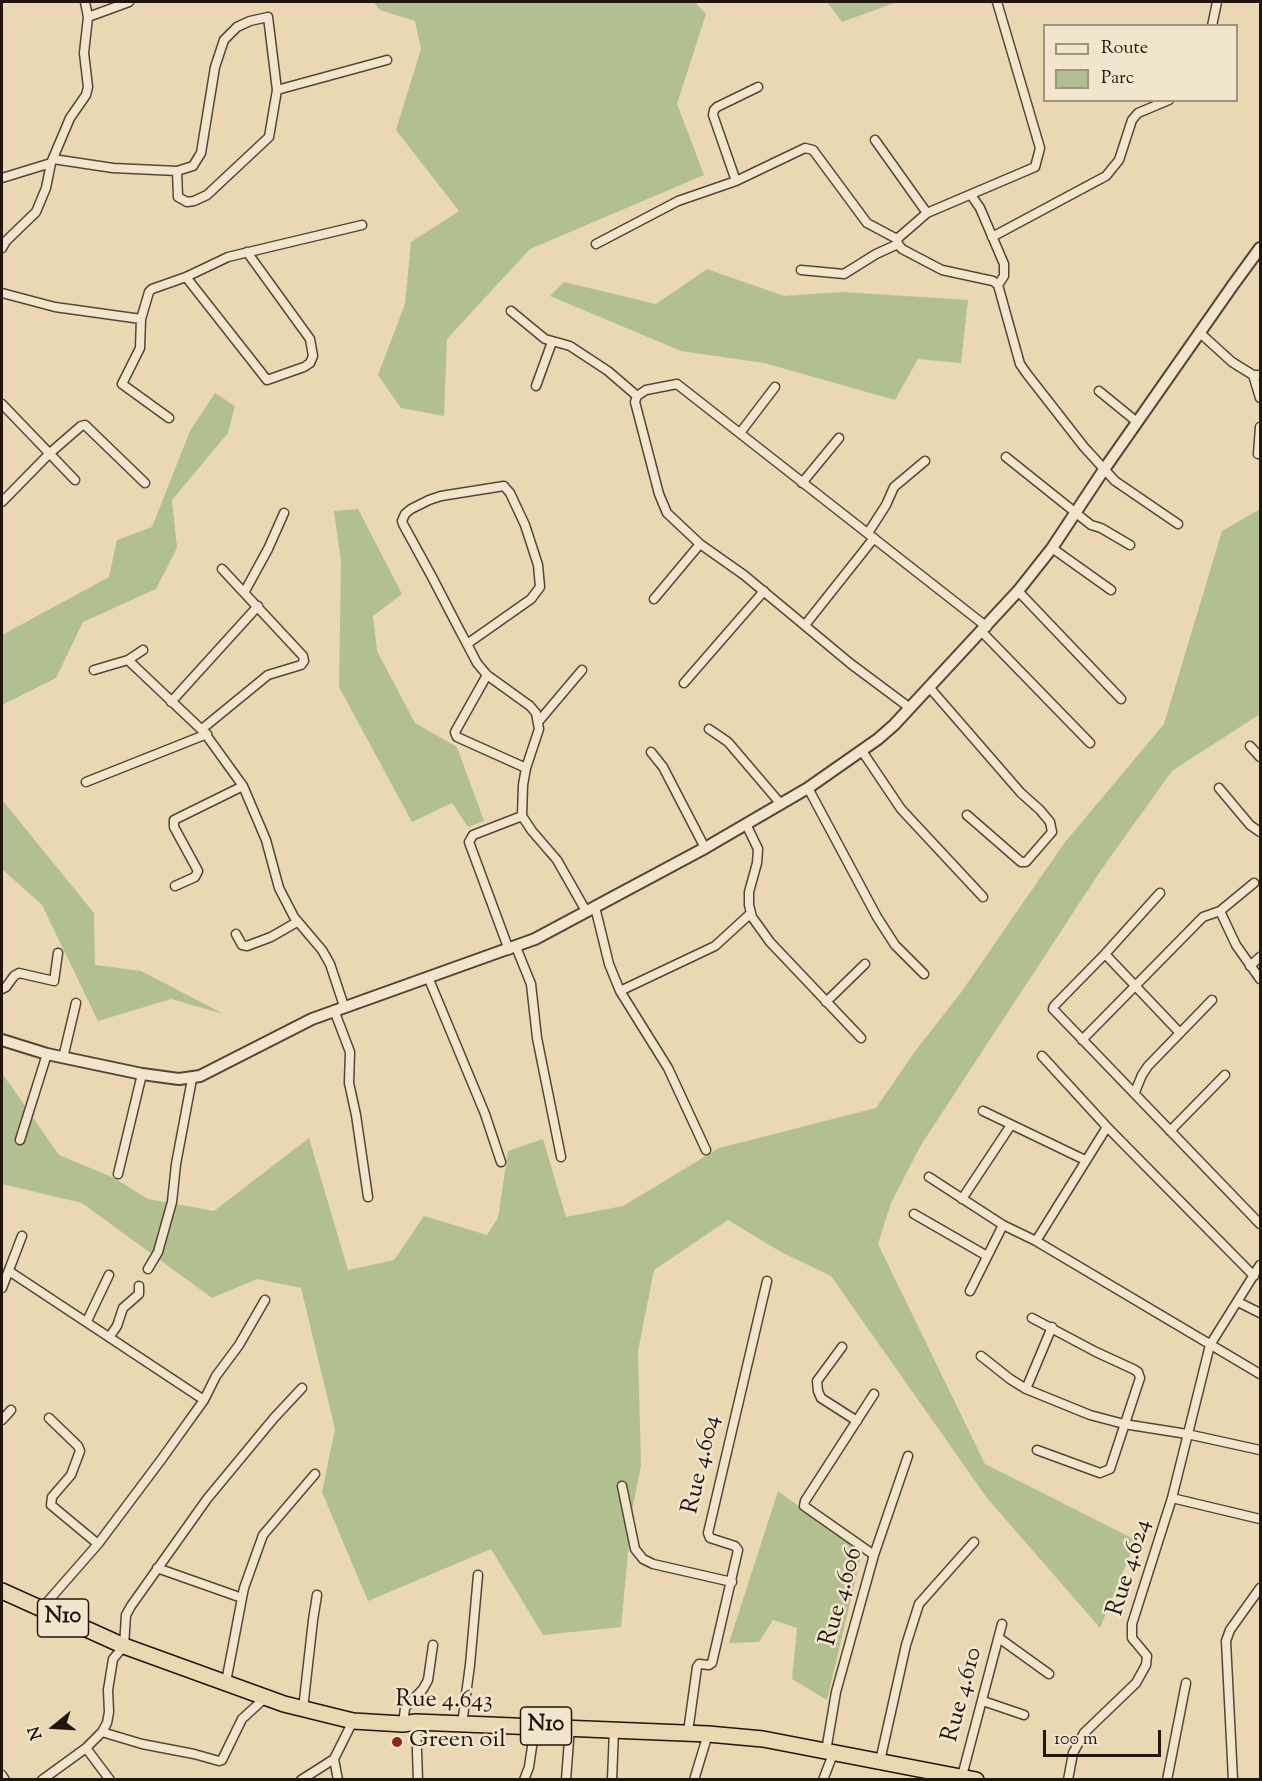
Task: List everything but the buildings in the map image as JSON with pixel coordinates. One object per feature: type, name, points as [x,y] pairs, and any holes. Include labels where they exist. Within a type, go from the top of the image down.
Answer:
[{"type":"highway","name":"N10","points":[[2,1591],[124,1646]]},
{"type":"highway","name":"Rue 4.643","points":[[124,1646],[266,1697],[353,1721],[688,1732],[763,1739],[880,1761],[941,1776],[969,1778]]},
{"type":"street","points":[[2,248],[36,212],[46,188],[52,161],[70,118],[86,95],[88,87],[84,53],[88,17],[85,2]]},
{"type":"street","points":[[88,17],[129,2]]},
{"type":"street","points":[[801,270],[844,274],[898,241],[927,213],[1035,167],[1040,148],[997,2]]},
{"type":"street","points":[[1212,24],[1217,2]]},
{"type":"street","points":[[2,178],[52,161],[113,168],[177,171],[193,166],[201,153],[215,67],[224,40],[237,27],[266,16],[269,19],[277,90],[270,138],[207,195],[194,201],[181,201],[177,192],[177,171]]},
{"type":"street","points":[[277,90],[387,60]]},
{"type":"street","points":[[736,181],[713,115],[714,110],[717,106],[758,87]]},
{"type":"street","points":[[992,237],[1106,176],[1119,160],[1132,120],[1138,113],[1164,102]]},
{"type":"street","points":[[874,141],[927,213]]},
{"type":"street","points":[[596,244],[678,201],[736,181],[805,148],[813,150],[867,223],[898,241],[902,249],[942,270],[993,281],[998,285],[1020,364],[1084,447],[1115,481],[1178,524]]},
{"type":"street","points":[[970,195],[980,208],[1004,264],[1004,276],[998,285]]},
{"type":"street","points":[[169,418],[122,384],[140,348],[141,319],[152,289],[186,277],[228,257],[362,225]]},
{"type":"street","points":[[2,1040],[63,1058],[142,1074],[179,1079],[192,1078],[207,1073],[291,1029],[339,1008],[513,948],[546,934],[705,848],[808,788],[862,751],[894,725],[1018,591],[1052,548],[1075,511],[1199,332],[1260,248]]},
{"type":"street","points":[[186,277],[265,379],[270,380],[304,367],[310,363],[313,356],[310,339],[247,252]]},
{"type":"street","points":[[2,293],[54,307],[141,319]]},
{"type":"street","points":[[511,311],[545,339],[570,346],[608,371],[637,396]]},
{"type":"street","points":[[1199,332],[1232,362],[1257,375],[1260,398]]},
{"type":"street","points":[[536,386],[552,342]]},
{"type":"street","points":[[910,708],[851,664],[764,591],[700,544],[667,513],[635,402],[637,396],[646,390],[677,384],[871,535],[984,629],[1090,743]]},
{"type":"street","points":[[740,433],[775,387]]},
{"type":"street","points":[[1099,391],[1137,422]]},
{"type":"street","points":[[2,404],[75,480]]},
{"type":"street","points":[[2,502],[50,453],[85,425],[145,483]]},
{"type":"street","points":[[1258,454],[1260,427]]},
{"type":"street","points":[[802,483],[839,438]]},
{"type":"street","points":[[1006,457],[1091,525],[1101,528],[1130,545]]},
{"type":"street","points":[[805,625],[871,535],[894,488],[925,461]]},
{"type":"street","points":[[467,644],[531,599],[540,587],[538,565],[525,525],[510,493],[504,486],[441,496],[418,505],[402,518],[403,524],[467,644],[487,675],[530,706],[536,713],[539,729],[526,768],[522,816],[531,831],[557,860],[591,909],[620,991],[668,1068],[706,1150]]},
{"type":"street","points":[[244,591],[268,549],[284,513]]},
{"type":"street","points":[[654,599],[700,544]]},
{"type":"street","points":[[1052,548],[1111,590]]},
{"type":"street","points":[[86,782],[204,732],[268,675],[301,665],[304,662],[303,656],[222,569]]},
{"type":"street","points":[[684,683],[764,591]]},
{"type":"street","points":[[1018,591],[1121,699]]},
{"type":"street","points":[[171,702],[258,606]]},
{"type":"street","points":[[94,670],[129,660],[143,650]]},
{"type":"street","points":[[129,660],[204,732],[243,786],[266,840],[279,888],[297,922],[322,950],[330,964],[350,1056],[349,1083],[368,1197]]},
{"type":"street","points":[[539,721],[582,670]]},
{"type":"street","points":[[487,675],[455,732],[456,735],[526,768]]},
{"type":"street","points":[[929,687],[1021,793],[1040,810],[1050,822],[1052,832],[1026,862],[1021,862],[967,815]]},
{"type":"street","points":[[709,729],[728,742],[780,803]]},
{"type":"street","points":[[1250,746],[1260,758]]},
{"type":"street","points":[[862,751],[901,808],[983,897]]},
{"type":"street","points":[[651,752],[663,767],[705,848]]},
{"type":"street","points":[[175,886],[195,877],[198,872],[174,827],[174,820],[243,786]]},
{"type":"street","points":[[808,788],[877,918],[895,945],[924,974]]},
{"type":"street","points":[[1219,788],[1250,825],[1260,832]]},
{"type":"street","points":[[522,816],[473,835],[469,842],[513,948],[531,984],[537,1038],[561,1157]]},
{"type":"street","points":[[746,824],[757,844],[758,853],[749,892],[751,913],[764,935],[861,1038]]},
{"type":"street","points":[[1082,1040],[1203,917],[1220,911],[1254,884]]},
{"type":"street","points":[[1160,893],[1106,954],[1054,1006],[1055,1012],[1135,1092],[1260,1224]]},
{"type":"street","points":[[1220,911],[1227,931],[1260,979]]},
{"type":"street","points":[[620,991],[710,950],[723,941],[751,913]]},
{"type":"street","points":[[236,934],[242,945],[247,946],[271,937],[297,922]]},
{"type":"street","points":[[2,988],[19,974],[54,981],[58,953]]},
{"type":"street","points":[[1106,954],[1180,1033]]},
{"type":"street","points":[[1250,966],[1260,957]]},
{"type":"street","points":[[826,1002],[865,964]]},
{"type":"street","points":[[428,977],[485,1114],[501,1162]]},
{"type":"street","points":[[1135,1092],[1148,1066],[1212,1000]]},
{"type":"street","points":[[63,1058],[76,1003]]},
{"type":"street","points":[[20,1140],[47,1054]]},
{"type":"street","points":[[1042,1056],[1254,1276]]},
{"type":"street","points":[[118,1174],[142,1074]]},
{"type":"street","points":[[1170,1131],[1225,1075]]},
{"type":"street","points":[[148,1269],[158,1252],[172,1202],[176,1164],[192,1078]]},
{"type":"street","points":[[983,1111],[1085,1160]]},
{"type":"street","points":[[962,1198],[1011,1125]]},
{"type":"street","points":[[1036,1241],[1107,1126]]},
{"type":"street","points":[[929,1177],[1003,1225],[1036,1241],[1260,1374]]},
{"type":"street","points":[[914,1214],[987,1256]]},
{"type":"street","points":[[970,1291],[1003,1225]]},
{"type":"street","points":[[2,1288],[22,1236]]},
{"type":"street","points":[[1172,1498],[1210,1345],[1260,1265]]},
{"type":"street","points":[[9,1271],[204,1400]]},
{"type":"street","points":[[87,1322],[110,1275]]},
{"type":"street","name":"Rue 4.604","points":[[688,1732],[697,1667],[699,1664],[712,1663],[738,1550],[735,1546],[710,1538],[708,1533],[767,1281]]},
{"type":"street","points":[[110,1336],[117,1326],[123,1308],[138,1294],[139,1286]]},
{"type":"street","points":[[42,1608],[98,1544],[161,1460],[204,1400],[216,1376],[239,1345],[265,1300]]},
{"type":"street","points":[[1238,1302],[1260,1313]]},
{"type":"street","points":[[1032,1318],[1138,1372],[1139,1383],[1110,1469],[1106,1472],[1100,1473],[1037,1450]]},
{"type":"street","points":[[1026,1389],[1052,1327]]},
{"type":"street","points":[[842,1347],[817,1381],[818,1391],[821,1398],[856,1422]]},
{"type":"street","points":[[981,1356],[1010,1380],[1026,1389],[1090,1415],[1124,1424],[1187,1434],[1260,1450]]},
{"type":"street","points":[[42,1779],[86,1748],[102,1732],[109,1712],[109,1684],[113,1659],[124,1646],[126,1615],[215,1490],[274,1418],[302,1388]]},
{"type":"street","points":[[874,1394],[805,1501],[804,1506],[874,1555]]},
{"type":"street","points":[[2,1420],[11,1410]]},
{"type":"street","points":[[50,1418],[80,1448],[71,1475],[52,1497],[51,1505],[98,1544]]},
{"type":"street","name":"Rue 4.606","points":[[823,1779],[830,1753],[836,1692],[874,1555],[908,1456]]},
{"type":"street","points":[[226,1682],[244,1588],[263,1535],[315,1474]]},
{"type":"street","points":[[622,1486],[635,1549],[643,1558],[653,1564],[732,1582]]},
{"type":"street","name":"Rue 4.624","points":[[1068,1779],[1073,1753],[1084,1733],[1136,1683],[1146,1665],[1147,1656],[1132,1638],[1132,1624],[1172,1498],[1260,1518]]},
{"type":"street","points":[[880,1761],[906,1645],[919,1604],[974,1542]]},
{"type":"street","points":[[158,1568],[242,1598]]},
{"type":"street","points":[[462,1724],[478,1575]]},
{"type":"street","points":[[1233,1779],[1226,1641],[1230,1630],[1260,1588]]},
{"type":"street","points":[[303,1709],[317,1595]]},
{"type":"street","name":"Rue 4.610","points":[[969,1778],[983,1701],[1002,1624]]},
{"type":"street","points":[[999,1638],[1049,1674]]},
{"type":"street","points":[[418,1779],[410,1723],[405,1708],[423,1689],[428,1680],[433,1645]]},
{"type":"street","points":[[1167,1779],[1186,1683]]},
{"type":"street","points":[[102,1732],[142,1744],[219,1761],[222,1760],[242,1719],[266,1697]]},
{"type":"street","points":[[983,1701],[1024,1715]]},
{"type":"street","points":[[301,1779],[334,1759],[353,1721]]},
{"type":"street","points":[[524,1779],[529,1767],[535,1726]]},
{"type":"street","points":[[566,1779],[570,1727]]},
{"type":"street","points":[[612,1779],[614,1729]]},
{"type":"street","points":[[694,1779],[708,1734]]},
{"type":"street","points":[[86,1748],[110,1779]]},
{"type":"street","points":[[334,1759],[338,1779]]},
{"type":"street","points":[[2,1775],[4,1779]]},
{"type":"green space","points":[[373,2],[695,2],[706,14],[677,104],[704,175],[530,249],[447,339],[444,416],[401,408],[378,375],[405,304],[411,242],[459,211],[396,130],[421,49],[415,21],[380,10]]},
{"type":"green space","points":[[827,2],[897,2],[842,22]]},
{"type":"green space","points":[[707,269],[784,296],[842,292],[968,300],[961,363],[918,359],[895,400],[764,363],[681,351],[550,296],[564,282],[656,304]]},
{"type":"green space","points":[[215,393],[235,406],[228,433],[172,500],[177,548],[156,589],[83,622],[56,678],[2,705],[2,635],[109,577],[117,540],[152,527],[190,431]]},
{"type":"green space","points":[[358,509],[402,594],[373,616],[377,651],[415,723],[457,747],[484,821],[468,827],[452,803],[412,822],[339,687],[341,562],[334,511]]},
{"type":"green space","points":[[1260,509],[1260,714],[1172,771],[1101,870],[921,1145],[891,1203],[878,1244],[985,1464],[1136,1540],[1100,1628],[987,1498],[831,1276],[781,1252],[728,1220],[654,1270],[638,1351],[641,1465],[632,1511],[621,1627],[543,1635],[491,1549],[368,1601],[322,1492],[335,1429],[301,1288],[257,1279],[212,1298],[82,1203],[2,1184],[2,1073],[59,1155],[114,1178],[148,1199],[214,1211],[309,1138],[348,1270],[394,1260],[424,1216],[487,1235],[498,1218],[508,1151],[543,1139],[566,1217],[623,1206],[719,1148],[876,1108],[913,1054],[962,991],[1065,842],[1164,724],[1222,531]]},
{"type":"green space","points":[[2,790],[3,801],[94,913],[95,965],[141,971],[224,1014],[171,999],[98,1021],[42,905],[2,869]]},
{"type":"green space","points":[[778,1491],[862,1552],[827,1700],[792,1679],[797,1628],[773,1620],[759,1642],[729,1643]]},
{"type":"place","name":"Green oil","points":[[397,1742]]}]
